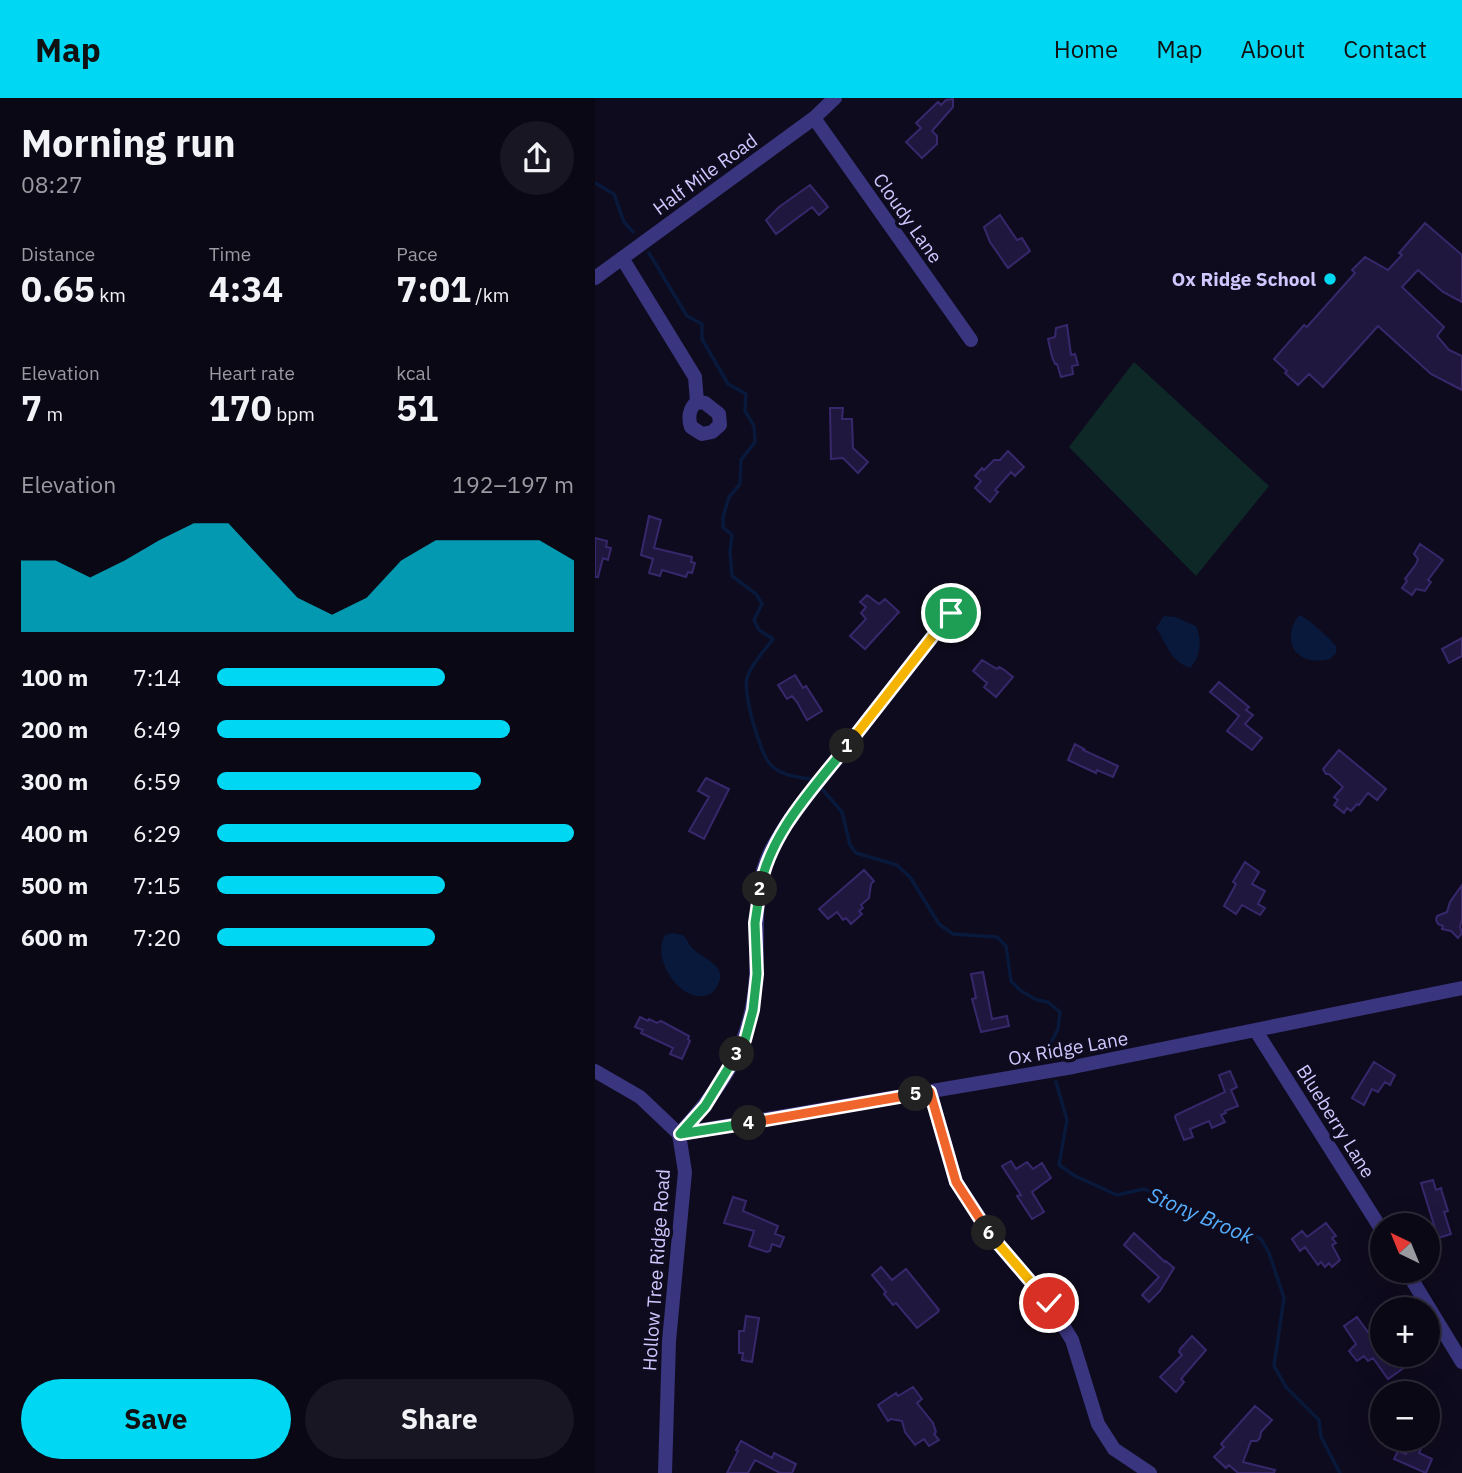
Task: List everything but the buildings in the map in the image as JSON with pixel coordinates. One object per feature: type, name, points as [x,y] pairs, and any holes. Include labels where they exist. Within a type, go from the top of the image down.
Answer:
[{"type":"street","name":"Half Mile Road","points":[[595,278],[814,118],[835,98]]},
{"type":"street","name":"Cloudy Lane","points":[[814,118],[971,340]]},
{"type":"street","points":[[622,258],[695,377],[697,402]]},
{"type":"street","points":[[595,1071],[641,1097],[680,1134],[705,1106],[745,1040],[753,1010],[757,974],[755,923],[763,874],[771,850],[806,798],[951,613]]},
{"type":"street","name":"Ox Ridge Lane","points":[[680,1134],[1073,1067],[1462,988]]},
{"type":"street","name":"Blueberry Lane","points":[[1256,1031],[1371,1213]]},
{"type":"street","points":[[930,1092],[956,1182],[993,1238],[1049,1303],[1072,1340],[1098,1424],[1114,1449],[1150,1473]]},
{"type":"street","name":"Hollow Tree Ridge Road","points":[[664,1473],[669,1341],[685,1172],[680,1134]]},
{"type":"street","points":[[1414,1283],[1462,1362]]},
{"type":"green space","points":[[1134,362],[1269,486],[1196,576],[1069,447]]},
{"type":"water","points":[[1299,615],[1318,628],[1336,646],[1336,653],[1330,659],[1309,659],[1295,650],[1291,635]]},
{"type":"water","points":[[1164,616],[1175,617],[1196,626],[1199,648],[1190,668],[1173,656],[1156,628]]},
{"type":"water","points":[[665,935],[683,935],[693,949],[720,972],[718,984],[712,993],[701,996],[690,994],[672,979],[662,956],[662,945]]},
{"type":"waterway","name":"Stony Brook","points":[[595,183],[614,194],[624,222],[633,232]]},
{"type":"waterway","name":"Stony Brook","points":[[649,253],[687,316],[702,324],[702,339],[728,384],[746,394],[745,411],[754,426],[755,442],[741,460],[740,484],[729,497],[723,527],[732,535],[732,576],[756,594],[762,604],[754,620],[759,630],[773,639],[748,675],[749,707],[761,748],[770,764],[784,773],[811,779]]},
{"type":"waterway","name":"Stony Brook","points":[[823,790],[842,812],[850,845],[856,853],[897,865],[910,877],[939,924],[953,934],[997,937],[1006,946],[1011,981],[1021,991],[1037,1000],[1048,1002],[1060,1012],[1058,1029],[1046,1052]]},
{"type":"waterway","name":"Stony Brook","points":[[1056,1082],[1067,1120],[1059,1165],[1075,1176],[1117,1195],[1144,1189],[1173,1201],[1192,1214],[1243,1229],[1261,1239],[1269,1253],[1284,1298],[1274,1366],[1286,1387],[1319,1420],[1321,1437],[1340,1473]]},
{"type":"place","name":"Ox Ridge School","points":[[1330,279]]},
{"type":"route","points":[[951,613],[806,798],[771,850],[763,874],[755,923],[757,974],[753,1010],[745,1040],[705,1106],[680,1134],[930,1092],[956,1182],[993,1238],[1049,1303]]}]
